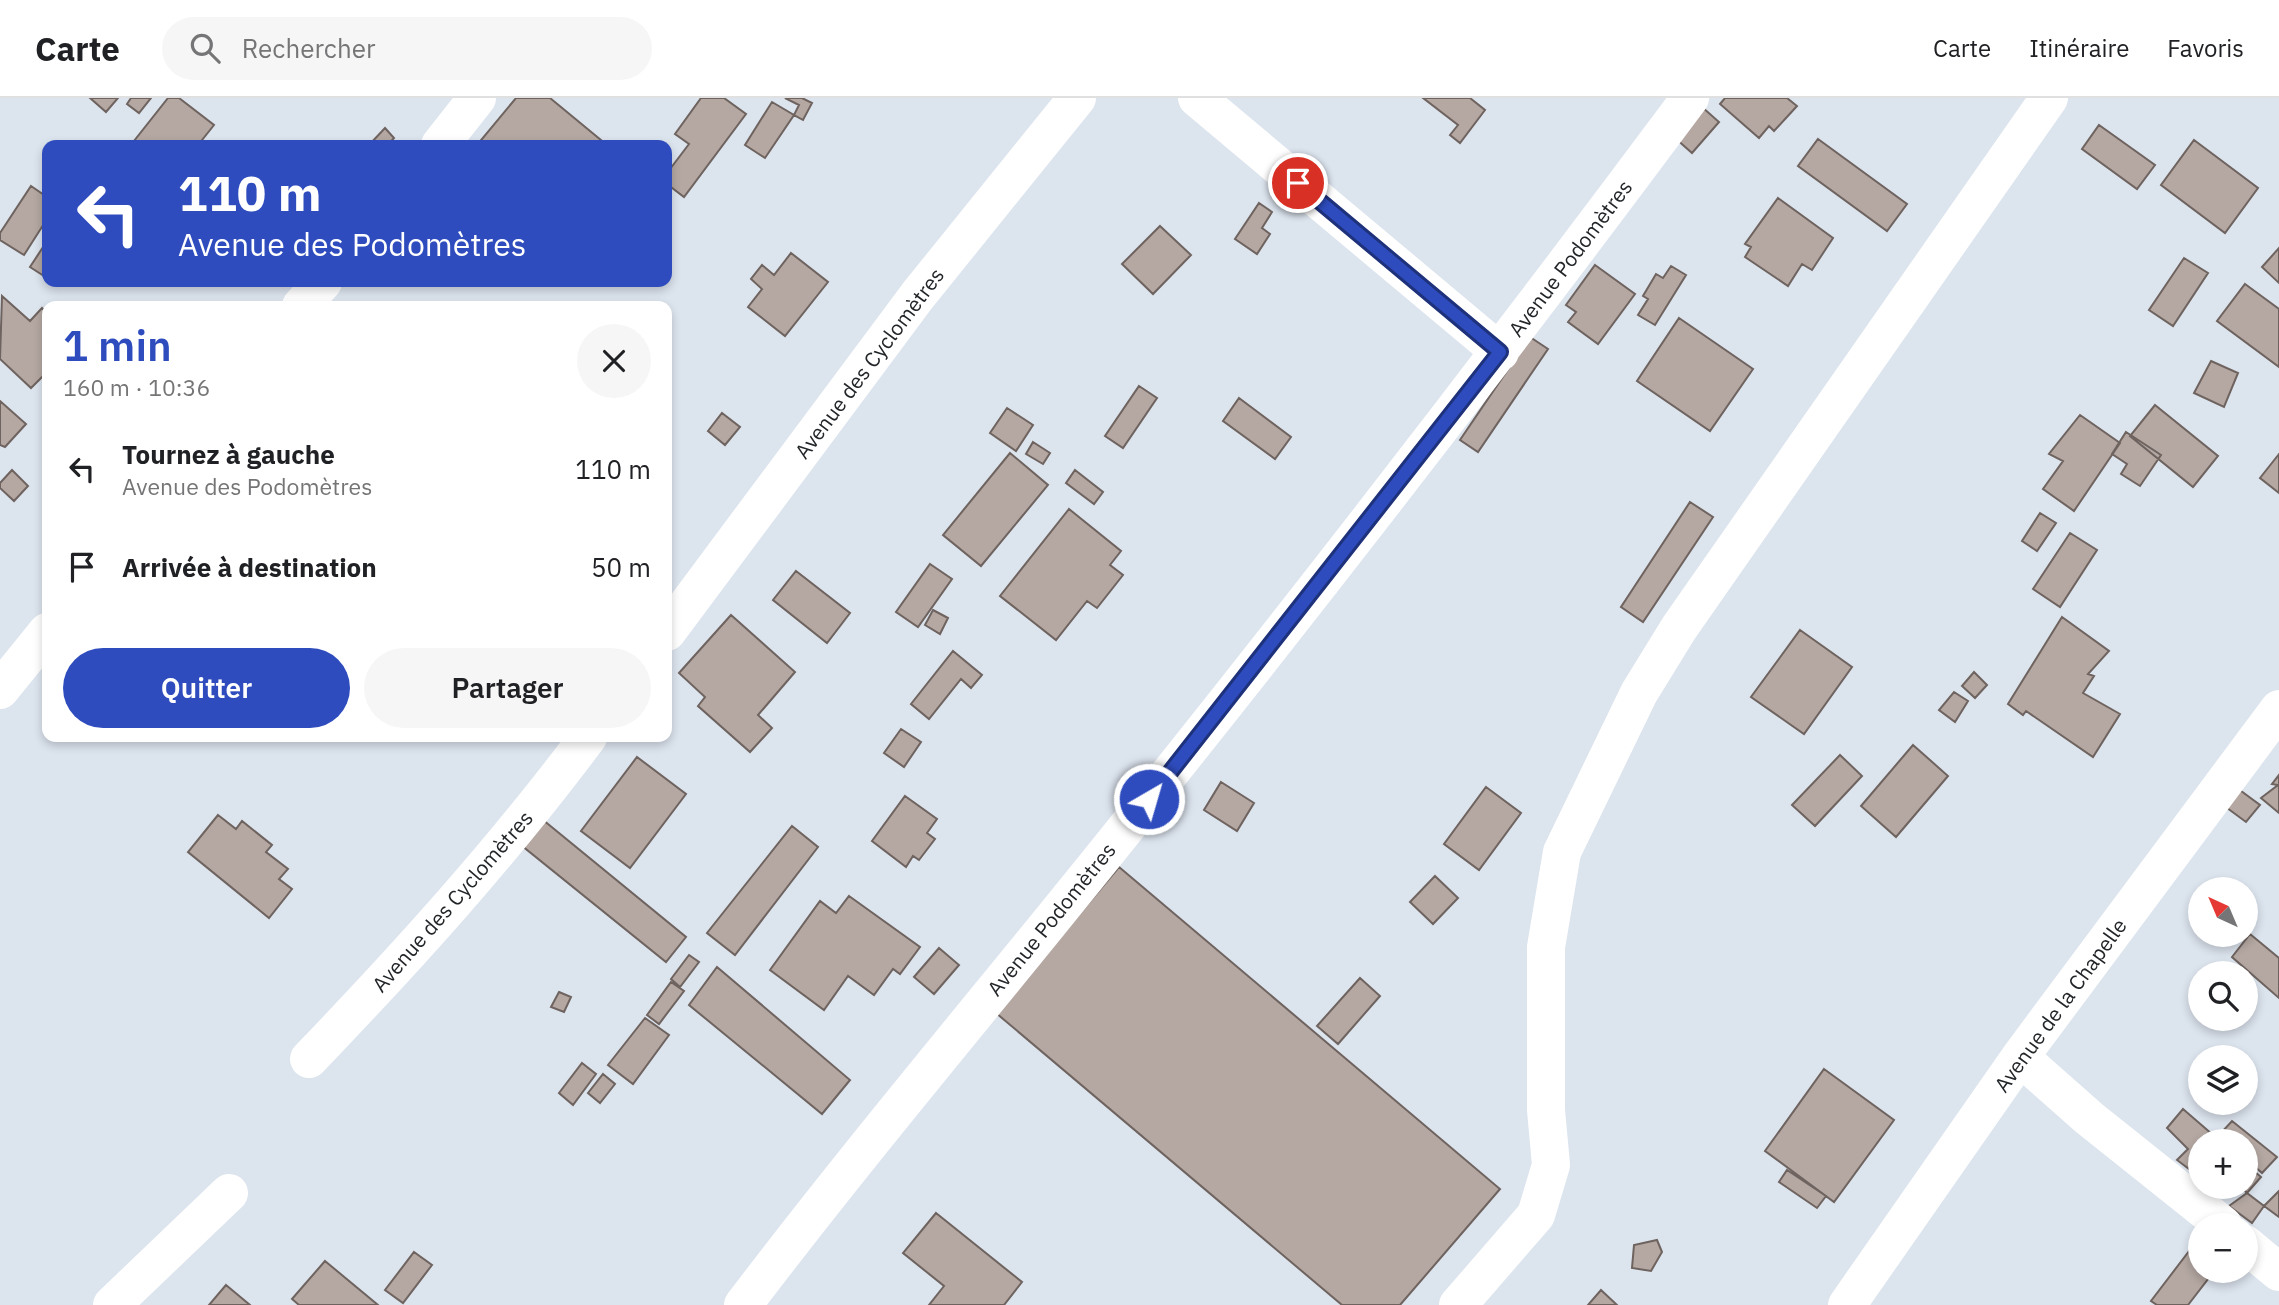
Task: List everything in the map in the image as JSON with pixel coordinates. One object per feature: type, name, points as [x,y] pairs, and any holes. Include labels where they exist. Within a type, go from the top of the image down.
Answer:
[{"type":"street","points":[[444,140],[477,98]]},
{"type":"street","name":"Avenue des Cyclomètres","points":[[672,625],[918,295],[1077,98]]},
{"type":"street","points":[[1197,98],[1500,352]]},
{"type":"street","name":"Avenue Podomètres","points":[[743,1305],[836,1182],[1132,820],[1500,352],[1690,98]]},
{"type":"street","points":[[1458,1305],[1536,1215],[1551,1164],[1546,1110],[1546,947],[1562,852],[1590,790],[1639,693],[1679,628],[2049,98]]},
{"type":"street","points":[[306,301],[318,287]]},
{"type":"street","points":[[0,690],[42,638]]},
{"type":"street","name":"Avenue de la Chapelle","points":[[1847,1305],[2020,1058],[2279,709]]},
{"type":"street","name":"Avenue des Cyclomètres","points":[[309,1059],[413,950],[488,865],[584,742]]},
{"type":"street","points":[[2020,1058],[2089,1118],[2208,1213]]},
{"type":"street","points":[[113,1305],[229,1193]]},
{"type":"street","points":[[2258,1255],[2279,1272]]},
{"type":"building","points":[[90,98],[118,98],[106,112]]},
{"type":"building","points":[[131,98],[151,98],[139,113],[127,104]]},
{"type":"building","points":[[168,98],[179,98],[214,125],[202,140],[135,140]]},
{"type":"building","points":[[516,98],[550,98],[601,140],[481,140]]},
{"type":"building","points":[[701,98],[724,98],[746,114],[684,197],[672,188],[672,166],[689,144],[675,134]]},
{"type":"building","points":[[785,98],[802,98],[812,103],[803,120],[794,115],[799,105]]},
{"type":"building","points":[[1423,98],[1470,98],[1485,110],[1460,143],[1450,135],[1458,125]]},
{"type":"building","points":[[1725,98],[1787,98],[1797,106],[1774,131],[1769,126],[1759,138],[1720,104]]},
{"type":"building","points":[[772,102],[794,115],[765,158],[745,145]]},
{"type":"building","points":[[1702,107],[1719,122],[1692,153],[1675,138]]},
{"type":"building","points":[[2099,125],[2155,165],[2137,189],[2082,149]]},
{"type":"building","points":[[385,128],[394,138],[392,140],[374,140]]},
{"type":"building","points":[[1818,139],[1907,204],[1887,231],[1798,166]]},
{"type":"building","points":[[2194,140],[2258,188],[2225,233],[2161,185]]},
{"type":"building","points":[[31,186],[42,194],[42,227],[24,255],[0,240],[0,233]]},
{"type":"building","points":[[1778,198],[1833,238],[1812,270],[1802,264],[1788,286],[1745,257],[1751,247],[1745,244]]},
{"type":"building","points":[[1259,203],[1272,212],[1262,228],[1270,234],[1257,254],[1235,239]]},
{"type":"building","points":[[1160,226],[1191,255],[1153,294],[1122,264]]},
{"type":"building","points":[[2279,248],[2279,283],[2262,267]]},
{"type":"building","points":[[42,249],[42,275],[30,267]]},
{"type":"building","points":[[791,253],[828,282],[785,336],[748,307],[762,289],[751,279],[762,265],[774,275]]},
{"type":"building","points":[[2184,258],[2208,273],[2173,326],[2149,310]]},
{"type":"building","points":[[1595,265],[1635,294],[1598,344],[1568,322],[1576,312],[1566,305]]},
{"type":"building","points":[[1671,266],[1686,275],[1655,325],[1638,315],[1648,299],[1643,296],[1656,274],[1663,278]]},
{"type":"building","points":[[2245,284],[2279,309],[2279,367],[2217,321]]},
{"type":"building","points":[[2,296],[30,321],[42,308],[42,377],[31,388],[0,359]]},
{"type":"building","points":[[1679,318],[1753,369],[1710,431],[1637,381]]},
{"type":"building","points":[[1530,337],[1548,349],[1478,452],[1460,440]]},
{"type":"building","points":[[2211,361],[2238,373],[2224,407],[2194,393]]},
{"type":"building","points":[[1139,386],[1157,398],[1123,448],[1105,436]]},
{"type":"building","points":[[1239,398],[1291,437],[1275,459],[1223,421]]},
{"type":"building","points":[[0,401],[26,424],[5,447],[0,445]]},
{"type":"building","points":[[2155,405],[2218,456],[2193,487],[2130,436]]},
{"type":"building","points":[[1007,408],[1033,425],[1016,451],[990,433]]},
{"type":"building","points":[[722,413],[740,427],[725,445],[708,431]]},
{"type":"building","points":[[2080,415],[2120,443],[2074,511],[2043,489],[2063,461],[2049,454]]},
{"type":"building","points":[[2126,432],[2161,455],[2140,486],[2121,474],[2127,464],[2112,454]]},
{"type":"building","points":[[1033,442],[1050,453],[1043,464],[1026,454]]},
{"type":"building","points":[[1010,453],[1048,485],[981,566],[943,535]]},
{"type":"building","points":[[2279,454],[2279,493],[2260,478]]},
{"type":"building","points":[[12,470],[28,486],[14,501],[0,488],[0,483]]},
{"type":"building","points":[[1075,470],[1103,492],[1094,504],[1066,483]]},
{"type":"building","points":[[1690,502],[1713,517],[1643,622],[1621,607]]},
{"type":"building","points":[[1069,509],[1121,551],[1110,565],[1123,575],[1097,608],[1087,601],[1056,640],[1000,596]]},
{"type":"building","points":[[2040,513],[2056,523],[2037,551],[2022,541]]},
{"type":"building","points":[[2070,533],[2097,550],[2060,607],[2033,589]]},
{"type":"building","points":[[930,564],[952,579],[918,627],[896,612]]},
{"type":"building","points":[[796,571],[850,613],[827,643],[773,600]]},
{"type":"building","points":[[933,610],[948,618],[940,634],[925,625]]},
{"type":"building","points":[[731,615],[795,672],[758,715],[772,728],[750,752],[698,706],[705,697],[679,673]]},
{"type":"building","points":[[2062,617],[2109,651],[2088,674],[2094,676],[2083,693],[2120,714],[2093,757],[2026,711],[2023,715],[2008,704]]},
{"type":"building","points":[[1800,630],[1852,667],[1804,734],[1751,697]]},
{"type":"building","points":[[953,651],[982,675],[971,688],[961,679],[929,719],[911,704]]},
{"type":"building","points":[[1974,672],[1987,685],[1975,698],[1962,686]]},
{"type":"building","points":[[1954,692],[1968,701],[1955,722],[1939,710]]},
{"type":"building","points":[[901,729],[921,742],[904,767],[884,753]]},
{"type":"building","points":[[1913,745],[1948,776],[1896,837],[1861,806]]},
{"type":"building","points":[[1840,755],[1862,776],[1815,826],[1792,805]]},
{"type":"building","points":[[637,757],[686,794],[630,868],[581,831]]},
{"type":"building","points":[[2279,775],[2279,813],[2261,798],[2278,785],[2272,784]]},
{"type":"building","points":[[1221,782],[1254,803],[1237,831],[1204,810]]},
{"type":"building","points":[[1486,787],[1521,813],[1479,870],[1444,844]]},
{"type":"building","points":[[2237,788],[2260,805],[2246,822],[2219,802]]},
{"type":"building","points":[[905,796],[937,819],[927,833],[935,839],[919,860],[913,856],[906,867],[872,841]]},
{"type":"building","points":[[218,815],[236,829],[242,821],[272,845],[266,852],[288,869],[279,879],[292,889],[269,918],[188,852]]},
{"type":"building","points":[[537,815],[686,937],[666,962],[516,841]]},
{"type":"building","points":[[792,826],[818,847],[735,955],[707,933]]},
{"type":"building","points":[[1119,867],[1500,1189],[1400,1305],[1342,1305],[996,1013]]},
{"type":"building","points":[[1435,876],[1458,898],[1433,924],[1410,902]]},
{"type":"building","points":[[849,896],[920,947],[900,974],[893,969],[874,995],[848,976],[824,1010],[770,970],[820,901],[836,913]]},
{"type":"building","points":[[2258,941],[2279,958],[2279,998],[2258,980],[2258,961],[2237,961],[2232,957],[2240,947],[2258,947]]},
{"type":"building","points":[[939,948],[959,965],[934,994],[914,977]]},
{"type":"building","points":[[689,955],[699,962],[680,987],[671,979]]},
{"type":"building","points":[[717,967],[850,1080],[822,1114],[689,1005]]},
{"type":"building","points":[[1360,978],[1380,996],[1338,1044],[1317,1026]]},
{"type":"building","points":[[671,982],[684,991],[659,1024],[647,1015]]},
{"type":"building","points":[[559,992],[571,997],[564,1012],[551,1007]]},
{"type":"building","points":[[645,1018],[669,1035],[633,1084],[608,1065]]},
{"type":"building","points":[[582,1063],[596,1074],[573,1105],[559,1093]]},
{"type":"building","points":[[1824,1069],[1894,1120],[1834,1202],[1765,1151]]},
{"type":"building","points":[[603,1074],[615,1084],[600,1103],[588,1093]]},
{"type":"building","points":[[2183,1109],[2206,1129],[2188,1129],[2188,1149],[2167,1128]]},
{"type":"building","points":[[2232,1121],[2242,1129],[2225,1129]]},
{"type":"building","points":[[2258,1142],[2277,1157],[2262,1173],[2258,1169]]},
{"type":"building","points":[[2188,1149],[2188,1168],[2177,1160]]},
{"type":"building","points":[[1787,1170],[1826,1196],[1817,1208],[1779,1182]]},
{"type":"building","points":[[2279,1191],[2279,1217],[2264,1206]]},
{"type":"building","points":[[2239,1199],[2255,1199],[2264,1206],[2258,1214],[2238,1213],[2229,1206]]},
{"type":"building","points":[[936,1213],[1022,1282],[1004,1305],[929,1305],[944,1286],[903,1253]]},
{"type":"building","points":[[1657,1240],[1662,1252],[1651,1271],[1632,1268],[1634,1245]]},
{"type":"building","points":[[414,1252],[432,1265],[403,1303],[385,1290]]},
{"type":"building","points":[[2188,1252],[2188,1283],[2205,1283],[2188,1305],[2157,1305],[2151,1301]]},
{"type":"building","points":[[325,1261],[378,1305],[299,1305],[292,1299]]},
{"type":"building","points":[[226,1285],[250,1305],[209,1305]]},
{"type":"building","points":[[1601,1290],[1617,1305],[1588,1305]]},
{"type":"route","points":[[1149,799],[1352,544],[1500,352],[1298,183]]}]
